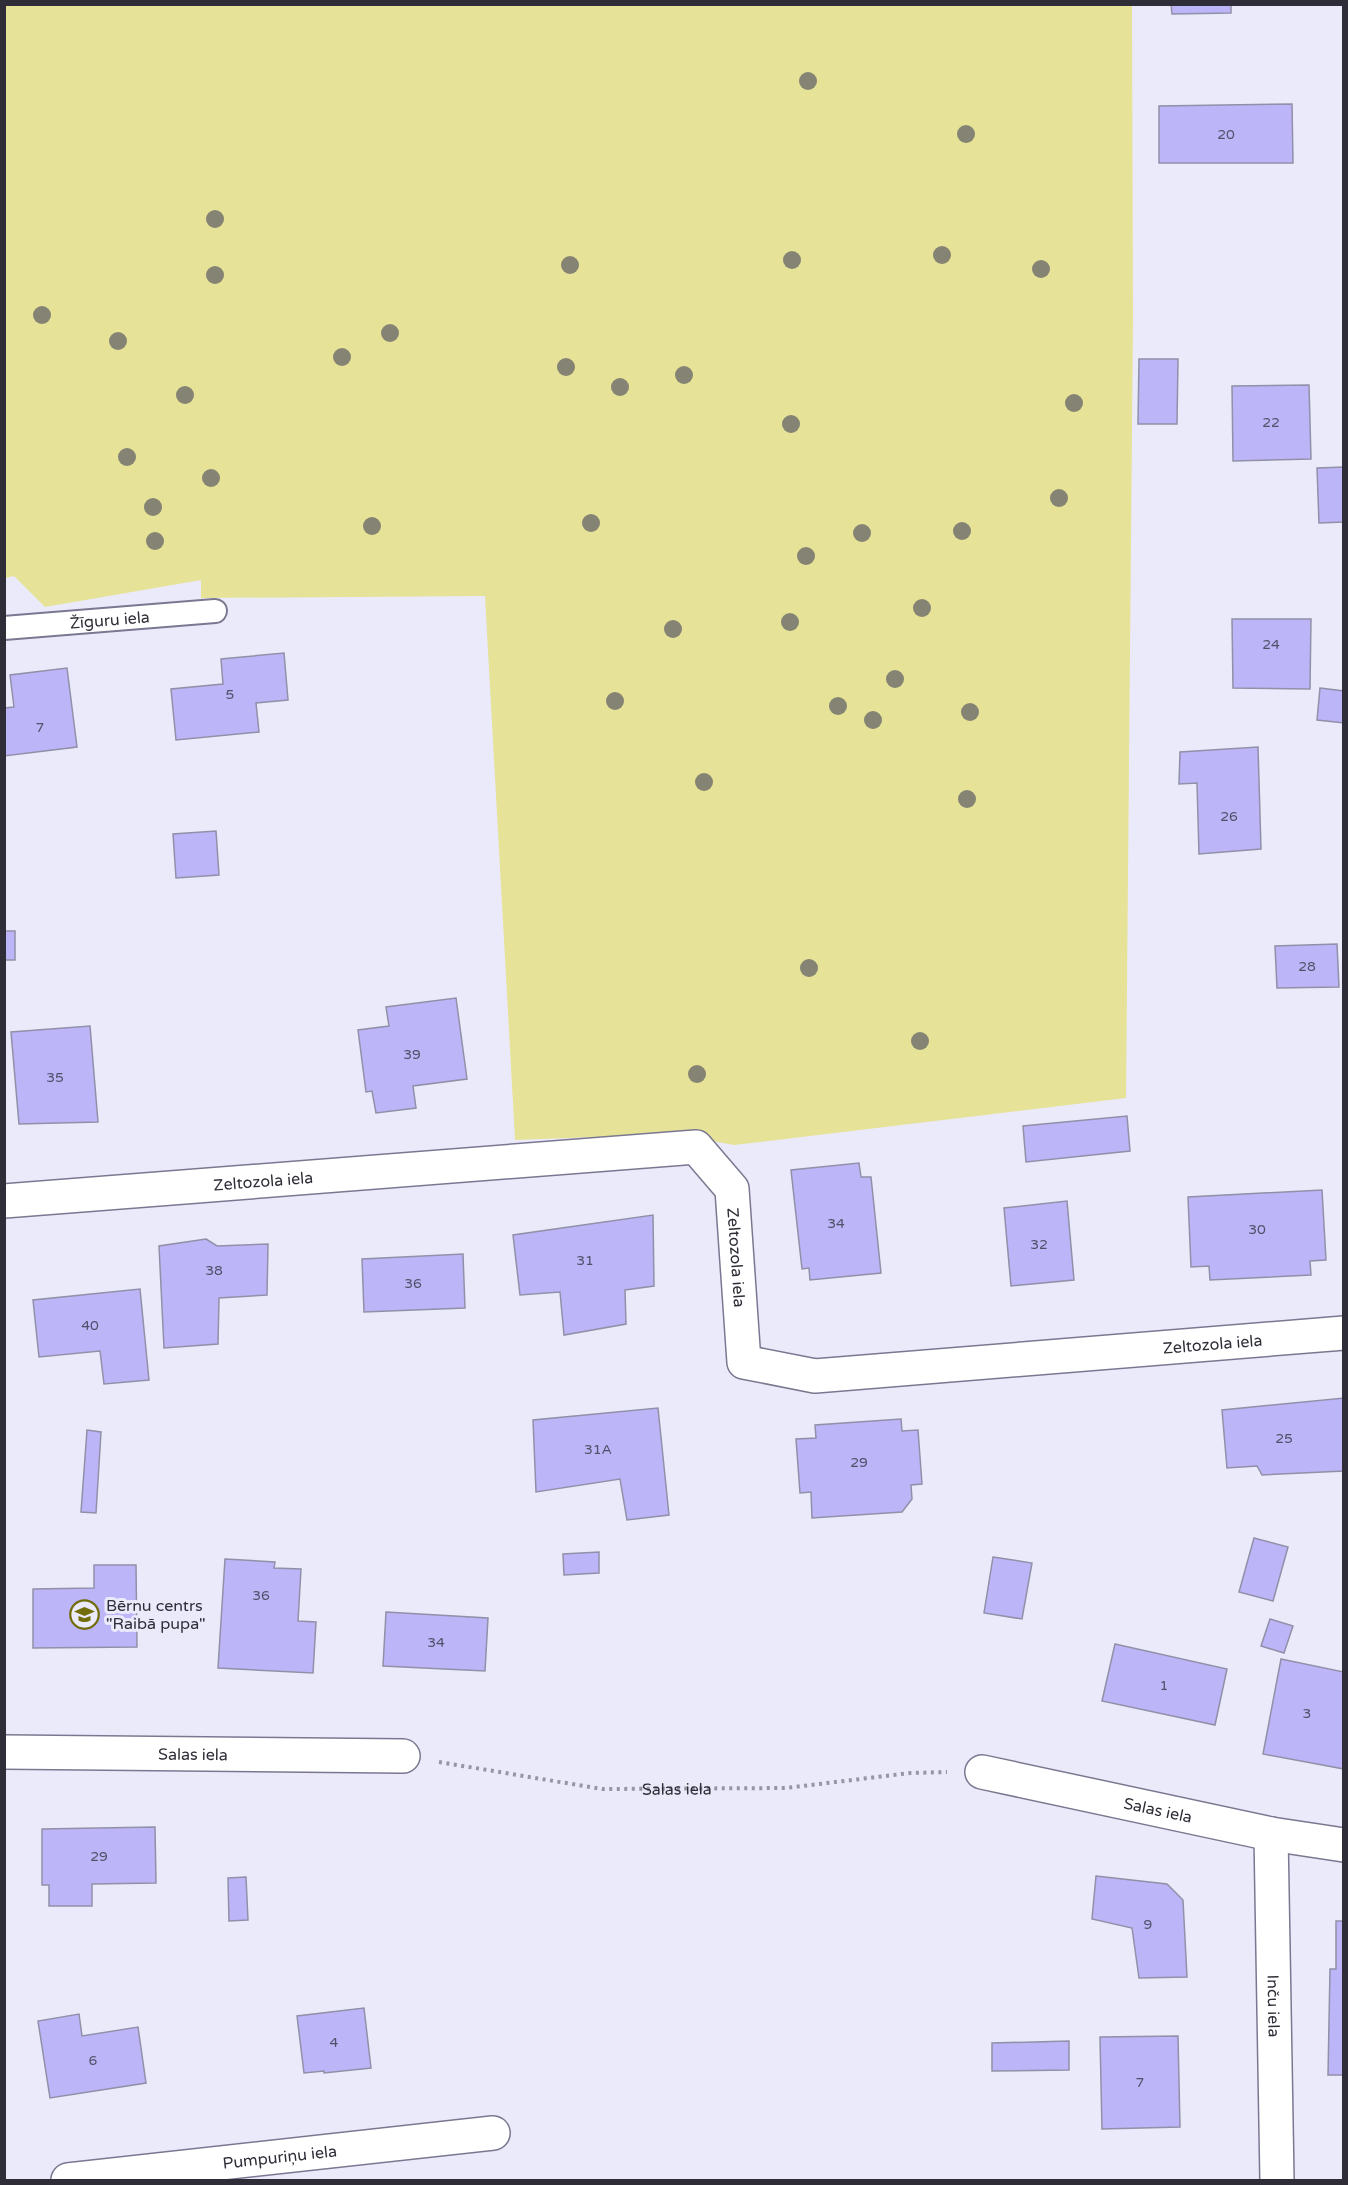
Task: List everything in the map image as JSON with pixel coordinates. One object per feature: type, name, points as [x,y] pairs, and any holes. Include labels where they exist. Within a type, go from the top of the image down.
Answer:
[{"type":"street","name":"Zeltozola iela","points":[[4,1201],[696,1147],[732,1189],[744,1362],[815,1376],[1344,1332]]},
{"type":"street","name":"Salas iela","points":[[4,1752],[403,1756]]},
{"type":"street","name":"Salas iela","points":[[982,1772],[1271,1834],[1344,1845]]},
{"type":"street","name":"Inču iela","points":[[1271,1834],[1277,2181]]},
{"type":"street","name":"Pumpuriņu iela","points":[[68,2181],[493,2133]]},
{"type":"lane","name":"Žīguru iela","points":[[4,628],[215,611]]},
{"type":"path","name":"Salas iela","points":[[403,1756],[602,1789],[786,1788],[910,1773],[982,1772]]},
{"type":"shaded area","points":[[5,5],[1132,5],[1133,319],[1126,1098],[734,1145],[673,1134],[515,1140],[485,596],[201,598],[201,580],[45,607],[14,576],[5,578]]},
{"type":"building","points":[[1171,4],[1231,4],[1231,13],[1172,14]]},
{"type":"building","points":[[1292,104],[1293,163],[1159,163],[1159,106]]},
{"type":"building","points":[[1139,359],[1178,359],[1177,424],[1138,424]]},
{"type":"building","points":[[1309,385],[1311,459],[1233,461],[1232,386]]},
{"type":"building","points":[[1344,467],[1344,522],[1319,523],[1317,468]]},
{"type":"building","points":[[1232,619],[1311,619],[1310,689],[1233,688]]},
{"type":"building","points":[[284,653],[288,700],[256,703],[259,732],[176,740],[171,689],[223,684],[221,659]]},
{"type":"building","points":[[67,668],[77,747],[4,756],[4,708],[14,707],[10,675]]},
{"type":"building","points":[[1320,688],[1344,691],[1344,723],[1317,720]]},
{"type":"building","points":[[1258,747],[1261,849],[1199,854],[1197,783],[1179,784],[1180,752]]},
{"type":"building","points":[[216,831],[219,875],[176,878],[173,834]]},
{"type":"building","points":[[4,931],[15,931],[15,960],[4,960]]},
{"type":"building","points":[[1337,944],[1339,987],[1277,988],[1275,946]]},
{"type":"building","points":[[456,998],[467,1079],[413,1086],[416,1108],[376,1113],[372,1091],[366,1092],[358,1030],[389,1026],[386,1007]]},
{"type":"building","points":[[90,1026],[98,1122],[19,1124],[11,1032]]},
{"type":"building","points":[[1127,1116],[1130,1151],[1026,1162],[1023,1126]]},
{"type":"building","points":[[859,1163],[861,1177],[871,1177],[881,1273],[810,1280],[809,1268],[802,1269],[791,1170]]},
{"type":"building","points":[[1322,1190],[1326,1260],[1310,1261],[1311,1275],[1210,1280],[1209,1266],[1191,1267],[1188,1197]]},
{"type":"building","points":[[1067,1201],[1074,1280],[1011,1286],[1004,1208]]},
{"type":"building","points":[[653,1215],[654,1286],[625,1290],[626,1324],[564,1335],[560,1292],[520,1295],[513,1235]]},
{"type":"building","points":[[206,1239],[217,1246],[268,1244],[267,1295],[219,1298],[218,1344],[164,1348],[159,1246]]},
{"type":"building","points":[[463,1254],[465,1308],[364,1312],[362,1259]]},
{"type":"building","points":[[140,1289],[149,1380],[104,1384],[100,1351],[39,1357],[33,1300]]},
{"type":"building","points":[[1344,1398],[1344,1471],[1262,1475],[1257,1466],[1227,1468],[1222,1410]]},
{"type":"building","points":[[658,1408],[669,1515],[627,1520],[620,1479],[536,1492],[533,1420]]},
{"type":"building","points":[[901,1419],[902,1431],[918,1430],[922,1484],[911,1485],[912,1499],[902,1512],[812,1518],[811,1492],[800,1493],[796,1439],[816,1438],[815,1425]]},
{"type":"building","points":[[87,1430],[101,1432],[96,1513],[81,1512]]},
{"type":"building","points":[[1254,1538],[1288,1547],[1273,1601],[1239,1592]]},
{"type":"building","points":[[599,1552],[599,1573],[564,1575],[563,1554]]},
{"type":"building","points":[[993,1557],[1032,1563],[1022,1619],[984,1613]]},
{"type":"building","points":[[225,1559],[275,1562],[274,1568],[301,1569],[298,1621],[316,1622],[313,1673],[218,1668]]},
{"type":"building","points":[[94,1565],[136,1565],[137,1647],[33,1648],[33,1589],[94,1588]]},
{"type":"building","points":[[386,1612],[488,1618],[485,1671],[383,1666]]},
{"type":"building","points":[[1270,1619],[1293,1626],[1284,1653],[1261,1646]]},
{"type":"building","points":[[1115,1644],[1227,1669],[1215,1725],[1102,1701]]},
{"type":"building","points":[[1281,1659],[1344,1672],[1344,1769],[1263,1754]]},
{"type":"building","points":[[155,1827],[156,1883],[92,1884],[92,1906],[49,1906],[49,1885],[42,1885],[42,1829]]},
{"type":"building","points":[[1096,1876],[1167,1884],[1183,1900],[1187,1977],[1139,1978],[1132,1928],[1092,1919]]},
{"type":"building","points":[[246,1877],[248,1920],[229,1921],[228,1878]]},
{"type":"building","points":[[1336,1921],[1344,1921],[1344,2075],[1328,2075],[1330,1969],[1336,1969]]},
{"type":"building","points":[[364,2008],[371,2068],[304,2073],[297,2016]]},
{"type":"building","points":[[79,2014],[82,2036],[138,2027],[146,2083],[50,2098],[38,2021]]},
{"type":"building","points":[[1178,2036],[1180,2127],[1102,2129],[1100,2037]]},
{"type":"building","points":[[1069,2041],[1069,2070],[992,2071],[992,2043]]},
{"type":"place","name":"Bērnu centrs \"Raibā pupa\"","points":[[85,1614]]}]
